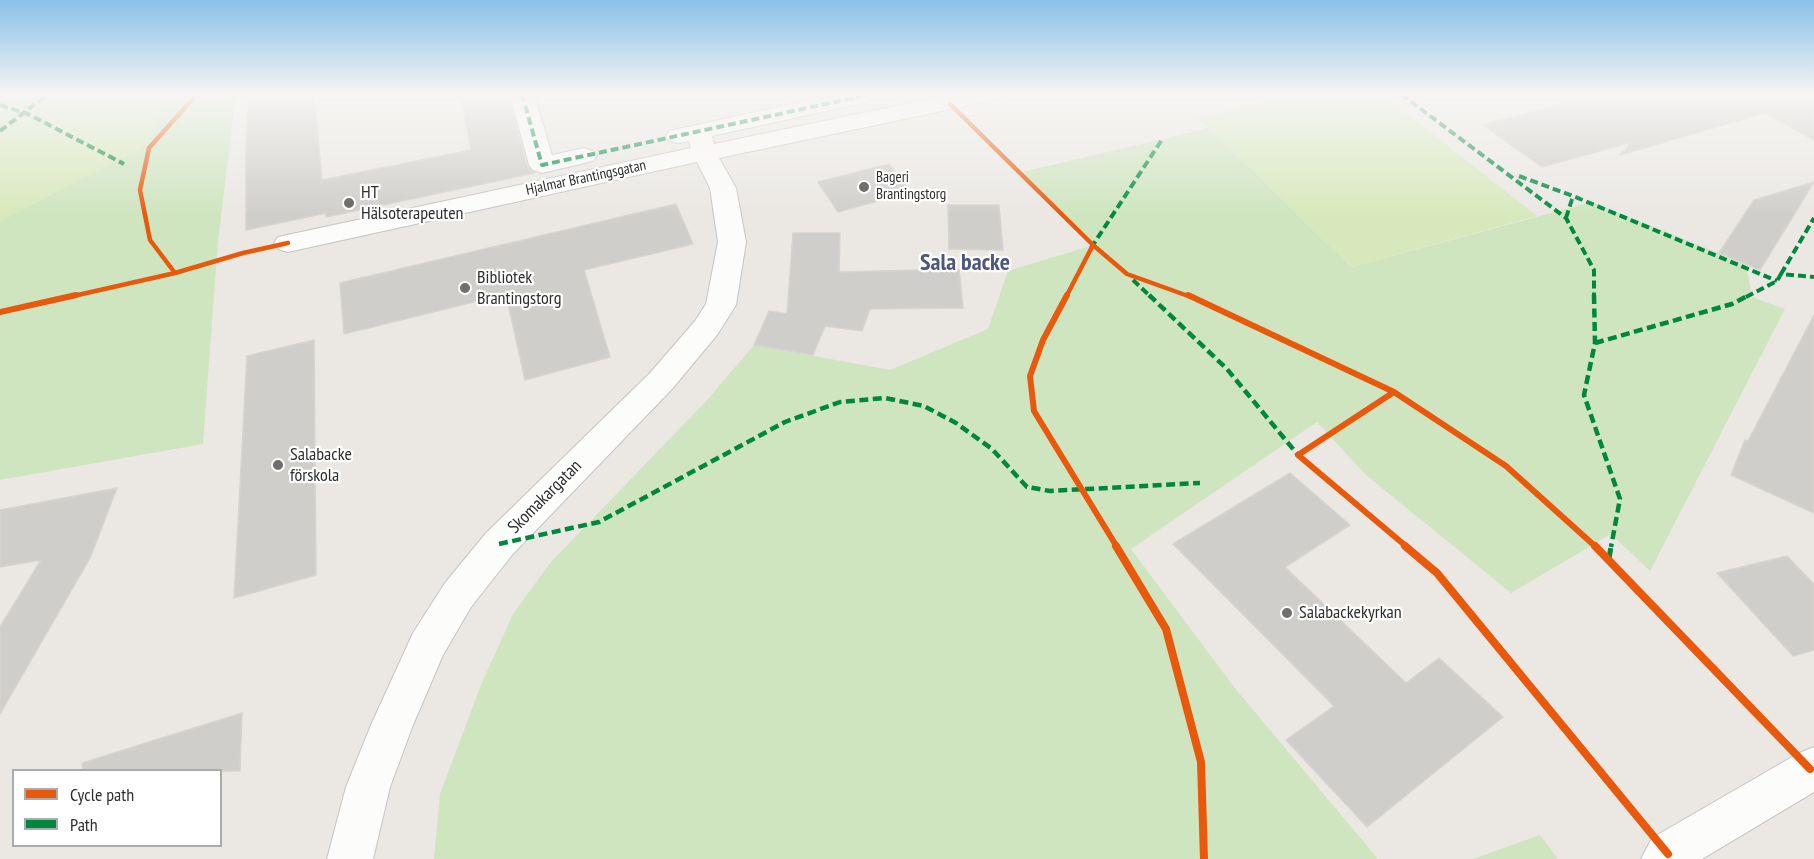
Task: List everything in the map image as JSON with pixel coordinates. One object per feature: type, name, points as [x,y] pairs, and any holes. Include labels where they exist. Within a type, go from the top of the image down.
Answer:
[{"type":"street","points":[[533,134],[542,165],[702,142],[730,134]]},
{"type":"street","name":"Hjalmar Brantingsgatan","points":[[288,243],[702,142],[744,134]]},
{"type":"street","name":"Skomakargatan","points":[[350,859],[368,787],[392,725],[427,645],[458,594],[499,544],[661,381],[706,328],[721,305],[732,242],[723,188],[702,142]]},
{"type":"street","points":[[1664,859],[1668,854],[1708,829],[1814,768]]},
{"type":"green space","points":[[0,134],[231,134],[218,241],[203,444],[0,480]]},
{"type":"green space","points":[[0,134],[153,134],[150,143],[0,222]]},
{"type":"green space","points":[[1183,134],[1215,134],[1351,267],[1592,202],[1746,264],[1752,297],[1785,309],[1650,571],[1611,534],[1511,593],[1366,475],[1317,422],[1131,549],[1234,687],[1378,859],[434,859],[440,794],[481,685],[513,614],[550,563],[708,399],[754,345],[890,370],[988,329],[1008,271],[1093,245],[1018,173]]},
{"type":"green space","points":[[1215,134],[1433,134],[1537,216],[1351,267]]},
{"type":"green space","points":[[1540,835],[1558,859],[1473,859]]},
{"type":"building","points":[[247,134],[318,134],[322,180],[471,150],[468,134],[519,134],[527,166],[535,173],[326,217],[326,213],[246,230]]},
{"type":"building","points":[[1496,134],[1692,134],[1620,155],[1632,142],[1542,167]]},
{"type":"building","points":[[1803,134],[1814,134],[1814,140]]},
{"type":"building","name":"Bageri Brantingstorg","points":[[889,164],[910,192],[838,212],[818,182]]},
{"type":"building","points":[[1814,182],[1760,270],[1719,253],[1754,200]]},
{"type":"building","name":"Bibliotek Brantingstorg","points":[[676,204],[693,244],[584,270],[610,357],[525,380],[506,294],[344,334],[340,283]]},
{"type":"building","points":[[948,205],[999,205],[1003,250],[949,249]]},
{"type":"building","points":[[793,233],[840,233],[839,272],[959,269],[963,308],[870,309],[862,331],[825,326],[813,355],[754,345],[769,311],[787,314]]},
{"type":"building","points":[[1814,315],[1814,513],[1731,475],[1745,440],[1748,441]]},
{"type":"building","name":"Salabacke förskola","points":[[314,340],[316,575],[234,598],[247,356]]},
{"type":"building","name":"Salabackekyrkan","points":[[1290,473],[1350,525],[1285,567],[1406,683],[1439,658],[1503,717],[1367,827],[1286,740],[1334,706],[1173,544]]},
{"type":"building","points":[[117,488],[90,558],[0,714],[0,627],[41,560],[0,567],[0,510]]},
{"type":"building","points":[[1787,556],[1814,584],[1814,650],[1793,656],[1717,573]]},
{"type":"building","points":[[242,713],[240,771],[83,769],[82,763]]},
{"type":"marked path","points":[[67,134],[124,164]]},
{"type":"marked path","points":[[533,134],[542,165],[686,134]]},
{"type":"marked path","points":[[1454,134],[1566,218],[1594,270],[1595,343],[1584,395],[1620,499],[1609,559]]},
{"type":"marked path","points":[[1091,248],[1163,138]]},
{"type":"marked path","points":[[1519,176],[1573,196],[1777,281]]},
{"type":"marked path","points":[[1566,218],[1573,196]]},
{"type":"marked path","points":[[1781,274],[1814,218]]},
{"type":"marked path","points":[[1595,343],[1732,304],[1777,281],[1781,274],[1814,277]]},
{"type":"marked path","points":[[1133,280],[1227,369],[1298,455]]},
{"type":"marked path","points":[[499,544],[599,522],[785,422],[840,402],[885,398],[924,406],[956,423],[992,449],[1027,487],[1050,491],[1200,483]]},
{"type":"cycle path","points":[[161,134],[149,148],[140,190],[150,240],[175,273]]},
{"type":"cycle path","points":[[981,134],[1093,245],[1127,274],[1188,295],[1394,392],[1506,466],[1609,559],[1810,769]]},
{"type":"cycle path","points":[[0,312],[175,273],[243,253],[288,243]]},
{"type":"cycle path","points":[[1093,245],[1043,340],[1030,376],[1034,411],[1166,629],[1201,762],[1204,859]]},
{"type":"cycle path","points":[[1394,392],[1298,455],[1437,573],[1668,854]]},
{"type":"place","name":"Bageri Brantingstorg","points":[[864,187]]},
{"type":"place","name":"HT Hälsoterapeuten","points":[[349,203]]},
{"type":"place","name":"Bibliotek Brantingstorg","points":[[465,288]]},
{"type":"place","name":"Salabacke förskola","points":[[278,465]]},
{"type":"place","name":"Salabackekyrkan","points":[[1287,613]]},
{"type":"district","name":"Sala backe","points":[[965,263]]}]
